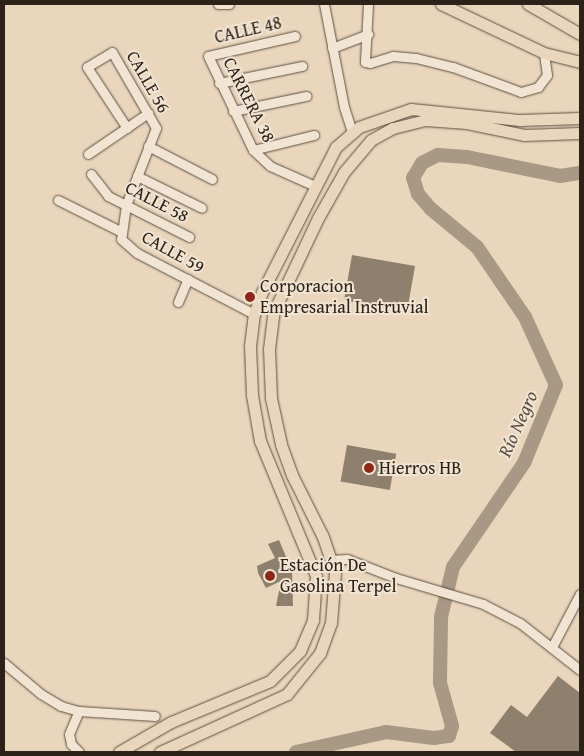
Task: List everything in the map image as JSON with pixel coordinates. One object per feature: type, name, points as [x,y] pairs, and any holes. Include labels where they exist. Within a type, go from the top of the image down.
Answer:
[{"type":"main road","points":[[441,4],[544,54],[580,62]]},
{"type":"main road","points":[[528,4],[580,34]]},
{"type":"main road","points":[[119,752],[190,713],[255,690],[281,673],[300,651],[313,620],[316,576],[306,548],[278,492],[260,441],[250,369],[254,314],[330,156],[352,131],[400,111],[441,110],[520,120],[580,118]]},
{"type":"main road","points":[[149,752],[160,746],[163,750],[271,704],[298,684],[320,653],[331,623],[336,588],[331,560],[292,475],[281,444],[271,398],[269,349],[274,311],[330,194],[352,161],[371,140],[409,123],[425,120],[467,123],[524,135],[580,133]]},
{"type":"main road","points":[[306,548],[331,560]]},
{"type":"main road","points":[[316,576],[331,560]]},
{"type":"main road","points":[[131,752],[155,738],[157,730]]},
{"type":"street","points":[[218,4],[229,4]]},
{"type":"street","points":[[324,4],[332,48],[352,131]]},
{"type":"street","points":[[368,4],[368,34],[365,62],[393,56],[453,67],[510,90],[531,91],[547,74],[544,54]]},
{"type":"street","points":[[332,48],[368,34]]},
{"type":"street","name":"CALLE 48","points":[[208,56],[295,36]]},
{"type":"street","name":"CALLE 56","points":[[127,128],[87,67],[112,52],[156,128],[148,146]]},
{"type":"street","name":"CARRERA 38","points":[[208,56],[219,83],[253,150],[270,166],[315,186]]},
{"type":"street","points":[[219,83],[302,66]]},
{"type":"street","points":[[233,111],[306,96]]},
{"type":"street","points":[[88,154],[148,113]]},
{"type":"street","points":[[253,150],[314,135]]},
{"type":"street","points":[[120,231],[126,205],[148,146],[212,179]]},
{"type":"street","name":"CALLE 58","points":[[91,174],[108,196],[189,237]]},
{"type":"street","points":[[137,176],[202,208]]},
{"type":"street","name":"CALLE 59","points":[[58,200],[120,231],[121,239],[128,246],[254,314]]},
{"type":"street","points":[[178,302],[188,279]]},
{"type":"street","points":[[331,560],[347,559],[426,587],[474,601],[505,614],[552,647],[580,670]]},
{"type":"street","points":[[552,647],[580,594]]},
{"type":"street","points":[[4,663],[41,694],[61,706],[79,711],[155,716]]},
{"type":"street","points":[[79,711],[69,734],[71,744],[79,752]]},
{"type":"building","points":[[352,255],[415,266],[407,311],[344,300]]},
{"type":"building","name":"Hierros HB","points":[[347,445],[396,454],[390,490],[341,481]]},
{"type":"building","points":[[279,540],[292,571],[293,606],[276,606],[281,581],[266,588],[258,573],[257,566],[275,558],[268,544]]},
{"type":"building","points":[[558,676],[580,693],[580,752],[516,752],[490,733],[511,705],[527,717]]},
{"type":"waterway","name":"Río Negro","points":[[296,752],[386,732],[434,738],[449,736],[452,726],[440,683],[441,617],[453,567],[524,463],[556,385],[525,317],[477,247],[431,209],[418,194],[413,178],[422,163],[438,155],[467,157],[560,176],[580,173]]},
{"type":"place","name":"Corporacion Empresarial Instruvial","points":[[250,297]]},
{"type":"place","name":"Hierros HB","points":[[369,468]]},
{"type":"place","name":"Estación De Gasolina Terpel","points":[[270,576]]}]
